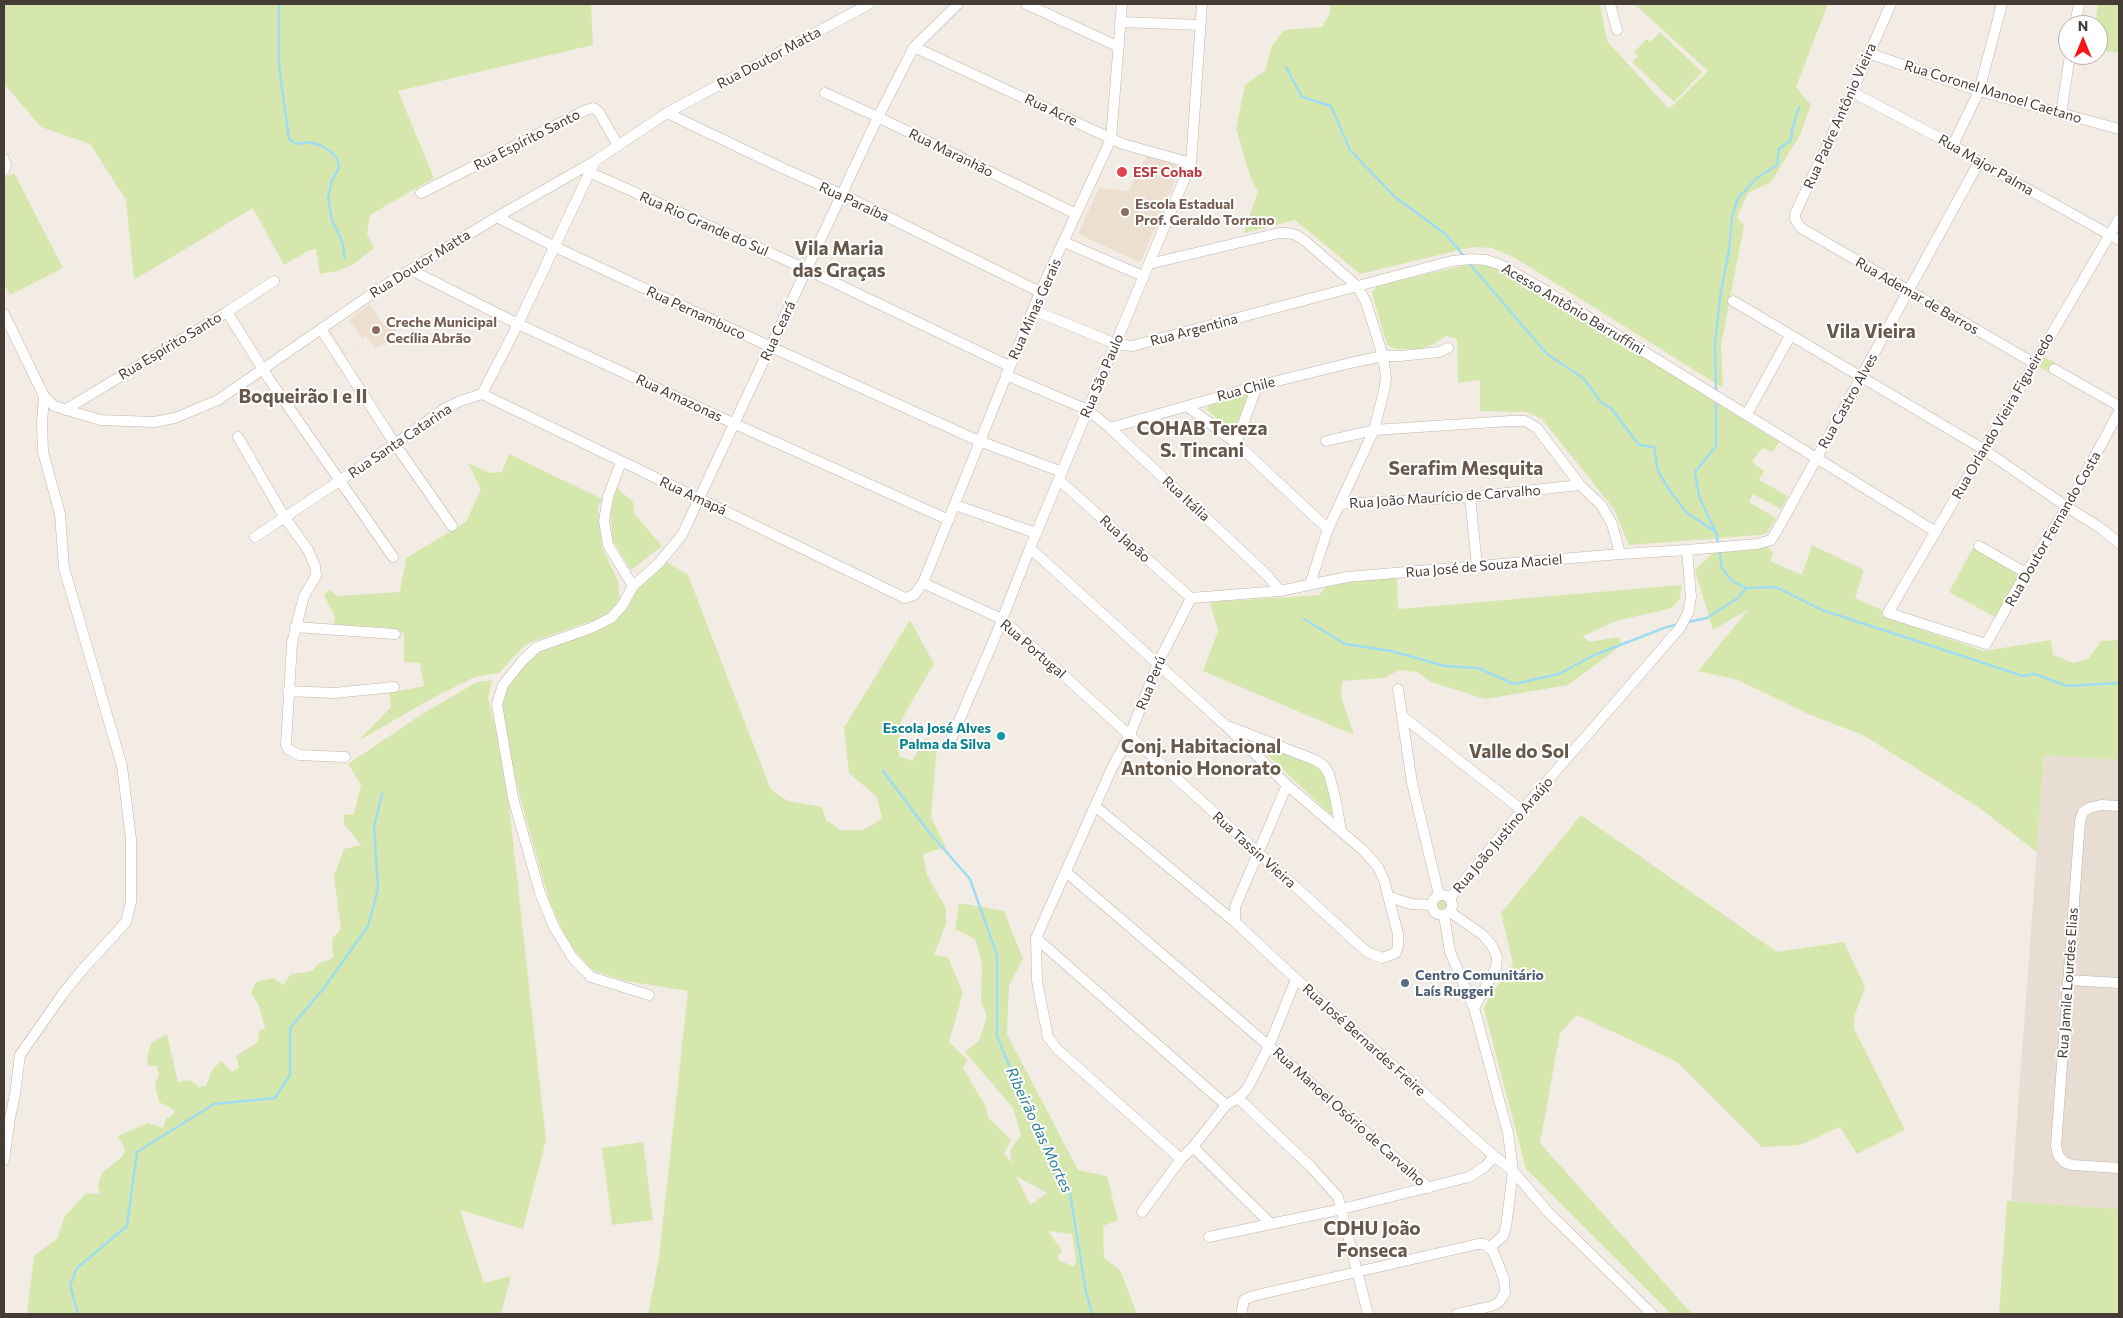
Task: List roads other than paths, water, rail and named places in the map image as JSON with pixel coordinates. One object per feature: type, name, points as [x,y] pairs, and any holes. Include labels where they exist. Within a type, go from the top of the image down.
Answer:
[{"type":"street","name":"Rua Doutor Matta","points":[[4,314],[44,396],[54,406],[100,420],[154,422],[175,418],[218,400],[411,270],[497,217],[595,161],[668,113],[869,4]]},
{"type":"street","name":"Rua Ceará","points":[[650,995],[591,977],[572,957],[554,927],[540,893],[513,798],[497,704],[503,685],[523,660],[537,647],[592,628],[611,618],[622,606],[633,586],[659,563],[682,535],[878,117],[914,47],[958,4]]},
{"type":"street","points":[[1026,4],[1119,47]]},
{"type":"street","name":"Rua Minas Gerais","points":[[923,584],[1007,370],[1040,292],[1111,139],[1122,4]]},
{"type":"street","name":"Rua São Paulo","points":[[952,737],[1191,163],[1202,4]]},
{"type":"street","points":[[1610,4],[1617,30]]},
{"type":"street","name":"Rua Padre Antônio Vieira","points":[[1801,228],[1797,225],[1795,214],[1891,4]]},
{"type":"street","points":[[1953,145],[1979,91],[2002,4]]},
{"type":"street","points":[[1120,22],[1200,25]]},
{"type":"street","name":"Rua Acre","points":[[914,47],[1111,139],[1191,163]]},
{"type":"street","name":"Rua Coronel Manoel Caetano","points":[[1868,53],[1979,91],[2119,130]]},
{"type":"street","points":[[2061,114],[2068,65]]},
{"type":"street","name":"Rua Major Palma","points":[[1852,92],[1953,145],[1979,162],[2115,237]]},
{"type":"street","name":"Rua Maranhão","points":[[825,93],[1076,214]]},
{"type":"street","name":"Rua Espírito Santo","points":[[420,193],[593,108],[598,111],[618,145]]},
{"type":"street","name":"Rua Paraíba","points":[[668,113],[843,195],[1040,292]]},
{"type":"street","points":[[4,159],[6,164],[4,170]]},
{"type":"street","points":[[482,394],[518,324],[595,161]]},
{"type":"street","name":"Rua Castro Alves","points":[[1776,534],[1979,162]]},
{"type":"street","name":"Rua Rio Grande do Sul","points":[[589,172],[806,270],[1007,370]]},
{"type":"street","name":"Rua Pernambuco","points":[[497,217],[555,247],[980,441]]},
{"type":"street","name":"Rua Orlando Vieira Figueiredo","points":[[1986,644],[1888,613],[2034,363],[2115,237],[2119,219]]},
{"type":"street","name":"Rua Ademar de Barros","points":[[1801,228],[2034,363]]},
{"type":"street","points":[[1149,264],[1279,233],[1296,235],[1357,286],[1366,302],[1383,356],[1386,378],[1374,430],[1328,529],[1310,584]]},
{"type":"street","points":[[1064,242],[1143,276]]},
{"type":"street","name":"Acesso Antônio Barruffini","points":[[1357,286],[1471,259],[1486,260],[1501,265],[1747,414],[1816,459],[1936,532]]},
{"type":"street","name":"Rua Amazonas","points":[[411,270],[518,324],[949,520]]},
{"type":"street","name":"Rua Espírito Santo","points":[[65,410],[227,312],[274,281]]},
{"type":"street","name":"Rua Argentina","points":[[1033,310],[1116,344],[1132,346],[1357,286]]},
{"type":"street","points":[[1733,301],[1983,449],[2067,508],[2099,527],[2119,543]]},
{"type":"street","points":[[227,312],[263,369],[393,556]]},
{"type":"street","points":[[321,329],[395,444],[452,526]]},
{"type":"street","points":[[1747,414],[1790,336]]},
{"type":"street","name":"Rua Chile","points":[[1110,428],[1257,386],[1383,356],[1439,352],[1448,348]]},
{"type":"street","points":[[2054,369],[2119,406]]},
{"type":"street","name":"Rua Itália","points":[[1007,370],[1088,410],[1110,428],[1267,575],[1280,591]]},
{"type":"street","points":[[1236,443],[1257,386]]},
{"type":"street","name":"Rua Santa Catarina","points":[[255,538],[444,409],[460,400],[482,394]]},
{"type":"street","name":"Rua Amapá","points":[[482,394],[905,598],[918,593],[923,584]]},
{"type":"street","points":[[4,1160],[20,1054],[62,995],[126,922],[131,902],[131,839],[122,766],[64,568],[60,514],[43,452],[42,423],[44,396]]},
{"type":"street","points":[[1187,406],[1236,443],[1328,529]]},
{"type":"street","name":"Rua Doutor Fernando Costa","points":[[1986,644],[2026,573],[2067,508],[2119,412]]},
{"type":"street","points":[[1326,441],[1374,430],[1510,421],[1525,422],[1537,428],[1580,485],[1600,505],[1612,524],[1620,554]]},
{"type":"street","points":[[238,437],[285,518],[308,550],[316,576],[304,596],[292,643],[286,745],[288,749],[298,754],[345,757]]},
{"type":"street","name":"Rua Japão","points":[[980,441],[1060,476],[1191,598]]},
{"type":"street","points":[[621,462],[608,497],[604,521],[608,545],[633,586]]},
{"type":"street","name":"Rua João Maurício de Carvalho","points":[[1340,504],[1470,497],[1580,485]]},
{"type":"street","points":[[1470,497],[1477,566]]},
{"type":"street","points":[[955,505],[1036,533]]},
{"type":"street","name":"Rua José de Souza Maciel","points":[[1191,598],[1280,591],[1347,577],[1764,543],[1776,534]]},
{"type":"street","points":[[1979,546],[2026,573]]},
{"type":"street","points":[[1030,548],[1226,725],[1287,785],[1364,851],[1378,867],[1390,897],[1411,904],[1432,906]]},
{"type":"street","name":"Rua João Justino Araújo","points":[[1450,898],[1522,810],[1680,628],[1688,613],[1691,597],[1687,550]]},
{"type":"street","name":"Rua Portugal","points":[[923,584],[1002,619],[1130,736]]},
{"type":"street","name":"Rua Perú","points":[[1036,938],[1112,768],[1130,736],[1158,663],[1191,598]]},
{"type":"street","points":[[295,627],[395,634]]},
{"type":"street","points":[[288,691],[334,693],[394,687]]},
{"type":"street","points":[[1398,689],[1412,784],[1439,895]]},
{"type":"street","points":[[1402,716],[1522,810]]},
{"type":"street","points":[[1226,725],[1307,756],[1324,766],[1329,774],[1341,830]]},
{"type":"street","name":"Rua Tassin Vieira","points":[[1130,736],[1367,952],[1382,958],[1396,953],[1398,946],[1390,897]]},
{"type":"street","points":[[1235,922],[1235,907],[1287,785]]},
{"type":"street","name":"Rua José Bernardes Freire","points":[[1095,806],[1235,922],[1296,979],[1513,1171],[1548,1212],[1652,1314]]},
{"type":"street","name":"Rua Jamile Lourdes Elias","points":[[2119,806],[2089,808],[2083,812],[2080,821],[2056,1146],[2058,1154],[2064,1162],[2072,1165],[2119,1168]]},
{"type":"street","name":"Rua Manoel Osório de Carvalho","points":[[1066,872],[1269,1046],[1429,1188]]},
{"type":"street","points":[[1474,1008],[1496,968],[1497,957],[1484,935],[1447,914],[1435,912],[1432,906],[1435,898],[1439,895],[1444,894],[1450,898],[1453,906],[1447,914],[1450,952],[1474,1008],[1508,1133],[1513,1171],[1506,1227],[1503,1236],[1487,1246]]},
{"type":"street","points":[[1036,938],[1226,1105]]},
{"type":"street","points":[[1036,938],[1037,981],[1048,1037],[1057,1049],[1181,1159]]},
{"type":"street","points":[[1142,1212],[1181,1159],[1193,1147],[1226,1105],[1248,1089],[1269,1046],[1296,979]]},
{"type":"street","points":[[2069,980],[2119,983]]},
{"type":"street","points":[[1238,1098],[1327,1183],[1338,1198],[1368,1314]]},
{"type":"street","points":[[1193,1147],[1271,1224]]},
{"type":"street","points":[[1209,1237],[1342,1209],[1469,1177],[1478,1173],[1494,1156]]},
{"type":"street","points":[[1241,1314],[1244,1300],[1253,1296],[1478,1244],[1487,1246],[1494,1252],[1504,1279],[1505,1293],[1499,1302],[1492,1306],[1458,1314]]},
{"type":"waterway","points":[[279,4],[279,66],[289,139],[297,144],[308,142],[320,145],[337,158],[339,168],[332,180],[328,198],[332,220],[342,241],[345,259]]},
{"type":"waterway","points":[[1286,67],[1302,97],[1331,106],[1350,150],[1395,197],[1444,233],[1465,257]]},
{"type":"waterway","points":[[1716,392],[1715,343],[1732,217],[1738,198],[1757,178],[1777,165],[1779,149],[1791,140],[1799,107]]},
{"type":"waterway","points":[[1468,262],[1547,354],[1583,378],[1601,402],[1611,408],[1639,445],[1654,447],[1658,471],[1670,491],[1687,513],[1716,532],[1718,544]]},
{"type":"waterway","points":[[1715,531],[1699,496],[1695,472],[1716,446],[1716,400]]},
{"type":"waterway","points":[[1719,549],[1722,568],[1732,581],[1746,588],[1776,587],[1822,610],[2023,676],[2035,674],[2067,686],[2119,683]]},
{"type":"waterway","points":[[1688,622],[1707,618],[1738,598],[1746,588]]},
{"type":"waterway","points":[[1304,619],[1345,644],[1391,651],[1445,666],[1478,668],[1514,684],[1559,674],[1592,656],[1678,624]]},
{"type":"waterway","name":"Ribeirão das Mortes","points":[[883,771],[928,831],[970,879],[997,955],[997,1036],[1029,1114],[1070,1193],[1086,1292],[1092,1314]]},
{"type":"waterway","points":[[78,1314],[70,1285],[77,1268],[127,1226],[137,1152],[214,1104],[275,1098],[290,1075],[290,1028],[324,988],[368,926],[378,889],[374,827],[382,794]]},
{"type":"place","name":"ESF Cohab","points":[[1122,172]]},
{"type":"place","name":"Escola Estadual Prof. Geraldo Torrano","points":[[1125,212]]},
{"type":"place","name":"Creche Municipal Cecília Abrão","points":[[376,330]]},
{"type":"place","name":"Escola José Alves Palma da Silva","points":[[1001,736]]},
{"type":"place","name":"Centro Comunitário Laís Ruggeri","points":[[1405,983]]},
{"type":"district","name":"Vila Maria das Graças","points":[[839,260]]},
{"type":"district","name":"Vila Vieira","points":[[1871,332]]},
{"type":"district","name":"Boqueirão I e II","points":[[303,397]]},
{"type":"district","name":"COHAB Tereza S. Tincani","points":[[1202,440]]},
{"type":"district","name":"Serafim Mesquita","points":[[1466,469]]},
{"type":"district","name":"Valle do Sol","points":[[1519,752]]},
{"type":"district","name":"Conj. Habitacional Antonio Honorato","points":[[1201,758]]},
{"type":"district","name":"CDHU João Fonseca","points":[[1372,1240]]}]
